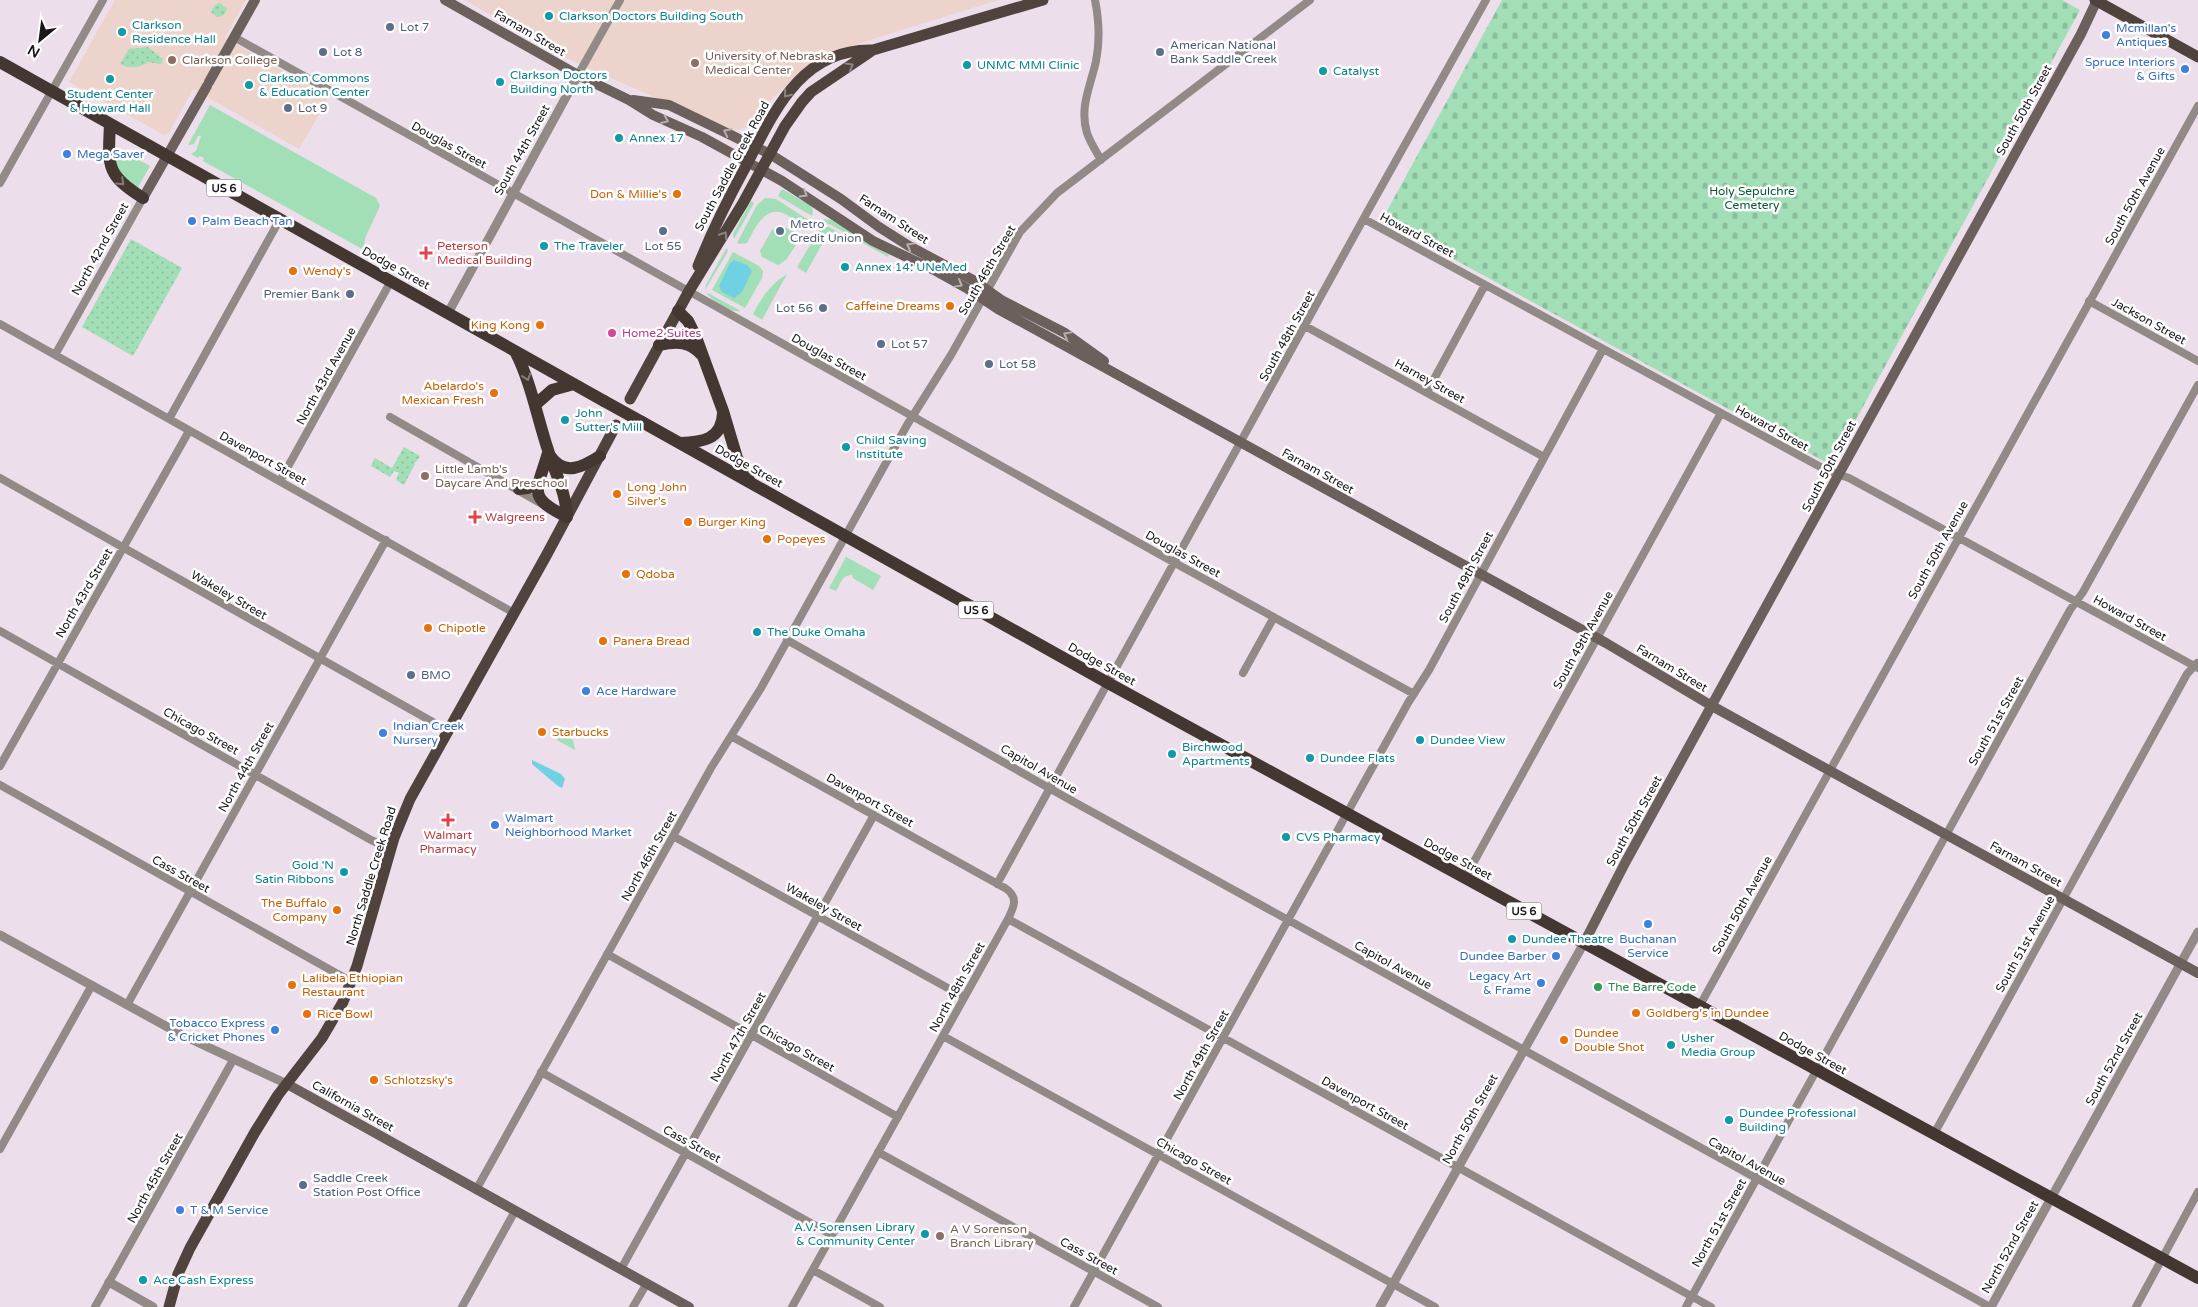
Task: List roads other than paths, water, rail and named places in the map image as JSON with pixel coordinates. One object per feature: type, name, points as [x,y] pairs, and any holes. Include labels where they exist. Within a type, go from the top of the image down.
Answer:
[{"type":"highway","name":"Dodge Street","points":[[0,62],[1108,683],[2198,1278]]},
{"type":"highway","points":[[110,124],[109,157],[111,169],[120,182],[143,198]]},
{"type":"highway","points":[[678,311],[688,321],[705,359],[737,458],[750,482]]},
{"type":"highway","points":[[659,345],[684,342],[695,348],[705,359]]},
{"type":"highway","points":[[515,351],[526,375],[548,453],[566,499],[568,517]]},
{"type":"highway","points":[[535,405],[552,390],[574,384]]},
{"type":"highway","points":[[680,443],[701,442],[713,436],[721,424],[723,411]]},
{"type":"highway","points":[[548,453],[557,464],[570,468],[582,466],[600,456]]},
{"type":"highway","points":[[548,453],[539,482],[538,494],[544,505],[568,517]]},
{"type":"highway","points":[[518,489],[528,488],[539,482]]},
{"type":"main road","name":"North 42nd Street","points":[[143,198],[255,0]]},
{"type":"main road","name":"Farnam Street","points":[[445,0],[578,75],[748,162],[809,197],[873,241],[985,294]]},
{"type":"main road","name":"South Saddle Creek Road","points":[[688,291],[713,227],[771,116],[783,99],[806,74],[834,56],[856,50],[873,50],[1043,0]]},
{"type":"main road","points":[[2096,0],[2198,57]]},
{"type":"main road","name":"South 50th Street","points":[[1584,943],[1625,863],[2080,34],[2096,0]]},
{"type":"main road","name":"South Saddle Creek Road","points":[[630,399],[688,291],[762,170],[785,126],[802,102],[822,83],[873,50]]},
{"type":"main road","name":"Farnam Street","points":[[629,100],[669,105],[770,154],[841,199],[879,228],[974,280],[998,309],[1597,638],[1712,706],[2198,973]]},
{"type":"main road","name":"North Saddle Creek Road","points":[[169,1307],[178,1274],[191,1245],[255,1132],[286,1084],[325,1034],[352,982],[391,849],[410,799],[568,517],[616,425]]},
{"type":"main road","name":"California Street","points":[[286,1084],[689,1307]]},
{"type":"street","points":[[0,182],[103,0]]},
{"type":"street","name":"South 44th Street","points":[[448,313],[512,193],[620,0]]},
{"type":"street","points":[[1095,0],[1099,28],[1098,44],[1096,61],[1085,98],[1084,114],[1086,131],[1101,160]]},
{"type":"street","name":"South 46th Street","points":[[845,536],[912,416],[951,355],[1020,232],[1057,194],[1310,0]]},
{"type":"street","name":"South 48th Street","points":[[1108,683],[1486,0]]},
{"type":"street","name":"Douglas Street","points":[[234,37],[1175,563],[1414,694]]},
{"type":"street","name":"South 50th Avenue","points":[[1699,1006],[2198,106]]},
{"type":"street","name":"North 42nd Street","points":[[55,355],[143,198]]},
{"type":"street","points":[[169,420],[280,219]]},
{"type":"street","name":"Howard Street","points":[[1364,219],[1826,470],[1849,478],[2197,665]]},
{"type":"street","name":"North 43rd Avenue","points":[[280,481],[391,281]]},
{"type":"street","points":[[1427,392],[1485,285]]},
{"type":"street","name":"Jackson Street","points":[[2089,301],[2198,361]]},
{"type":"street","name":"Davenport Street","points":[[0,324],[514,613]]},
{"type":"street","name":"Harney Street","points":[[1306,326],[1544,457]]},
{"type":"street","name":"South 49th Street","points":[[1347,814],[1603,349]]},
{"type":"street","name":"South 51st Street","points":[[1816,1070],[2198,385]]},
{"type":"street","name":"South 49th Avenue","points":[[1465,878],[1721,413]]},
{"type":"street","points":[[390,417],[518,489],[530,499],[544,505]]},
{"type":"street","name":"North 43rd Street","points":[[0,766],[189,430]]},
{"type":"street","name":"Wakeley Street","points":[[0,478],[447,730]]},
{"type":"street","name":"North 46th Street","points":[[476,1190],[673,836],[731,736],[749,709],[845,536]]},
{"type":"street","name":"North 44th Street","points":[[127,1005],[386,540]]},
{"type":"street","points":[[1243,672],[1274,617]]},
{"type":"street","name":"Chicago Street","points":[[0,631],[374,842],[391,849]]},
{"type":"street","name":"Capitol Avenue","points":[[787,640],[1522,1050],[1990,1307]]},
{"type":"street","name":"South 51st Avenue","points":[[1934,1134],[2187,674],[2197,665]]},
{"type":"street","points":[[997,884],[1108,683]]},
{"type":"street","name":"Davenport Street","points":[[731,736],[997,884]]},
{"type":"street","name":"Cass Street","points":[[0,785],[352,982]]},
{"type":"street","name":"North 49th Street","points":[[1074,1307],[1347,814]]},
{"type":"street","name":"North 47th Street","points":[[621,1269],[874,815]]},
{"type":"street","name":"Wakeley Street","points":[[673,836],[964,997]]},
{"type":"street","name":"North 48th Street","points":[[792,1307],[1013,908],[1014,899],[1011,892],[997,884]]},
{"type":"street","name":"Davenport Street","points":[[1008,918],[1711,1307]]},
{"type":"street","name":"South 52nd Street","points":[[2051,1198],[2198,932]]},
{"type":"street","name":"California Street","points":[[0,935],[127,1005],[233,1060],[286,1084]]},
{"type":"street","name":"North 50th Street","points":[[1380,1307],[1522,1050],[1584,943]]},
{"type":"street","name":"Chicago Street","points":[[607,954],[898,1117]]},
{"type":"street","points":[[0,1149],[92,986]]},
{"type":"street","name":"Chicago Street","points":[[943,1036],[1434,1307]]},
{"type":"street","name":"North 45th Street","points":[[95,1307],[233,1060]]},
{"type":"street","name":"North 51st Street","points":[[1686,1307],[1816,1070]]},
{"type":"street","name":"Cass Street","points":[[541,1072],[832,1236]]},
{"type":"street","name":"Cass Street","points":[[878,1152],[1158,1307]]},
{"type":"street","points":[[2136,1307],[2198,1192]]},
{"type":"street","name":"North 52nd Street","points":[[1990,1307],[2051,1198]]},
{"type":"street","points":[[462,1307],[515,1210]]},
{"type":"street","points":[[813,1270],[880,1307]]},
{"type":"street","points":[[109,1282],[153,1307]]},
{"type":"street","points":[[634,1307],[647,1283]]},
{"type":"water","points":[[734,260],[747,265],[752,271],[742,292],[734,298],[722,292],[719,286],[730,263]]},
{"type":"water","points":[[532,760],[561,774],[565,779],[562,788],[532,764]]},
{"type":"place","name":"Clarkson Doctors Building South","points":[[549,16]]},
{"type":"place","name":"Lot 7","points":[[390,27]]},
{"type":"place","name":"Clarkson Residence Hall","points":[[122,32]]},
{"type":"place","name":"Mcmillan's Antiques","points":[[2106,35]]},
{"type":"place","name":"Lot 8","points":[[323,52]]},
{"type":"place","name":"American National Bank Saddle Creek","points":[[1160,52]]},
{"type":"place","name":"Clarkson College","points":[[172,60]]},
{"type":"place","name":"University of Nebraska Medical Center","points":[[695,63]]},
{"type":"place","name":"UNMC MMI Clinic","points":[[967,65]]},
{"type":"place","name":"Spruce Interiors & Gifts","points":[[2185,69]]},
{"type":"place","name":"Catalyst","points":[[1323,71]]},
{"type":"place","name":"Student Center & Howard Hall","points":[[110,79]]},
{"type":"place","name":"Clarkson Doctors Building North","points":[[500,82]]},
{"type":"place","name":"Clarkson Commons & Education Center","points":[[249,85]]},
{"type":"place","name":"Lot 9","points":[[288,108]]},
{"type":"place","name":"Annex 17","points":[[619,138]]},
{"type":"place","name":"Mega Saver","points":[[67,154]]},
{"type":"place","name":"Don & Millie's","points":[[677,194]]},
{"type":"place","name":"Palm Beach Tan","points":[[192,221]]},
{"type":"place","name":"Lot 55","points":[[663,231]]},
{"type":"place","name":"Metro Credit Union","points":[[780,231]]},
{"type":"place","name":"The Traveler","points":[[544,246]]},
{"type":"place","name":"Peterson Medical Building","points":[[426,253]]},
{"type":"place","name":"Annex 14: UNeMed","points":[[845,267]]},
{"type":"place","name":"Wendy's","points":[[293,271]]},
{"type":"place","name":"Premier Bank","points":[[350,294]]},
{"type":"place","name":"Caffeine Dreams","points":[[950,306]]},
{"type":"place","name":"Lot 56","points":[[823,308]]},
{"type":"place","name":"King Kong","points":[[540,325]]},
{"type":"place","name":"Home2 Suites","points":[[612,333]]},
{"type":"place","name":"Lot 57","points":[[881,344]]},
{"type":"place","name":"Lot 58","points":[[989,364]]},
{"type":"place","name":"Abelardo's Mexican Fresh","points":[[494,393]]},
{"type":"place","name":"John Sutter's Mill","points":[[565,420]]},
{"type":"place","name":"Child Saving Institute","points":[[846,447]]},
{"type":"place","name":"Little Lamb's Daycare And Preschool","points":[[425,476]]},
{"type":"place","name":"Long John Silver's","points":[[617,494]]},
{"type":"place","name":"Walgreens","points":[[475,517]]},
{"type":"place","name":"Burger King","points":[[688,522]]},
{"type":"place","name":"Popeyes","points":[[767,539]]},
{"type":"place","name":"Qdoba","points":[[626,574]]},
{"type":"place","name":"Chipotle","points":[[428,628]]},
{"type":"place","name":"The Duke Omaha","points":[[757,632]]},
{"type":"place","name":"Panera Bread","points":[[603,641]]},
{"type":"place","name":"BMO","points":[[411,675]]},
{"type":"place","name":"Ace Hardware","points":[[586,691]]},
{"type":"place","name":"Starbucks","points":[[542,732]]},
{"type":"place","name":"Indian Creek Nursery","points":[[383,733]]},
{"type":"place","name":"Dundee View","points":[[1420,740]]},
{"type":"place","name":"Birchwood Apartments","points":[[1172,754]]},
{"type":"place","name":"Dundee Flats","points":[[1310,758]]},
{"type":"place","name":"Walmart Pharmacy","points":[[448,820]]},
{"type":"place","name":"Walmart Neighborhood Market","points":[[495,825]]},
{"type":"place","name":"CVS Pharmacy","points":[[1286,837]]},
{"type":"place","name":"Gold 'N Satin Ribbons","points":[[344,872]]},
{"type":"place","name":"The Buffalo Company","points":[[337,910]]},
{"type":"place","name":"Buchanan Service","points":[[1648,924]]},
{"type":"place","name":"Dundee Theatre","points":[[1512,939]]},
{"type":"place","name":"Dundee Barber","points":[[1556,956]]},
{"type":"place","name":"Legacy Art & Frame","points":[[1541,983]]},
{"type":"place","name":"Lalibela Ethiopian Restaurant","points":[[292,985]]},
{"type":"place","name":"The Barre Code","points":[[1598,987]]},
{"type":"place","name":"Goldberg's in Dundee","points":[[1636,1013]]},
{"type":"place","name":"Rice Bowl","points":[[307,1014]]},
{"type":"place","name":"Tobacco Express & Cricket Phones","points":[[275,1030]]},
{"type":"place","name":"Dundee Double Shot","points":[[1564,1040]]},
{"type":"place","name":"Usher Media Group","points":[[1671,1045]]},
{"type":"place","name":"Schlotzsky's","points":[[374,1080]]},
{"type":"place","name":"Dundee Professional Building","points":[[1729,1120]]},
{"type":"place","name":"Saddle Creek Station Post Office","points":[[303,1185]]},
{"type":"place","name":"T & M Service","points":[[180,1210]]},
{"type":"place","name":"A.V. Sorensen Library & Community Center","points":[[925,1234]]},
{"type":"place","name":"A V Sorenson Branch Library","points":[[940,1236]]},
{"type":"place","name":"Ace Cash Express","points":[[143,1280]]},
{"type":"park label","name":"Holy Sepulchre Cemetery","points":[[1752,198]]}]
